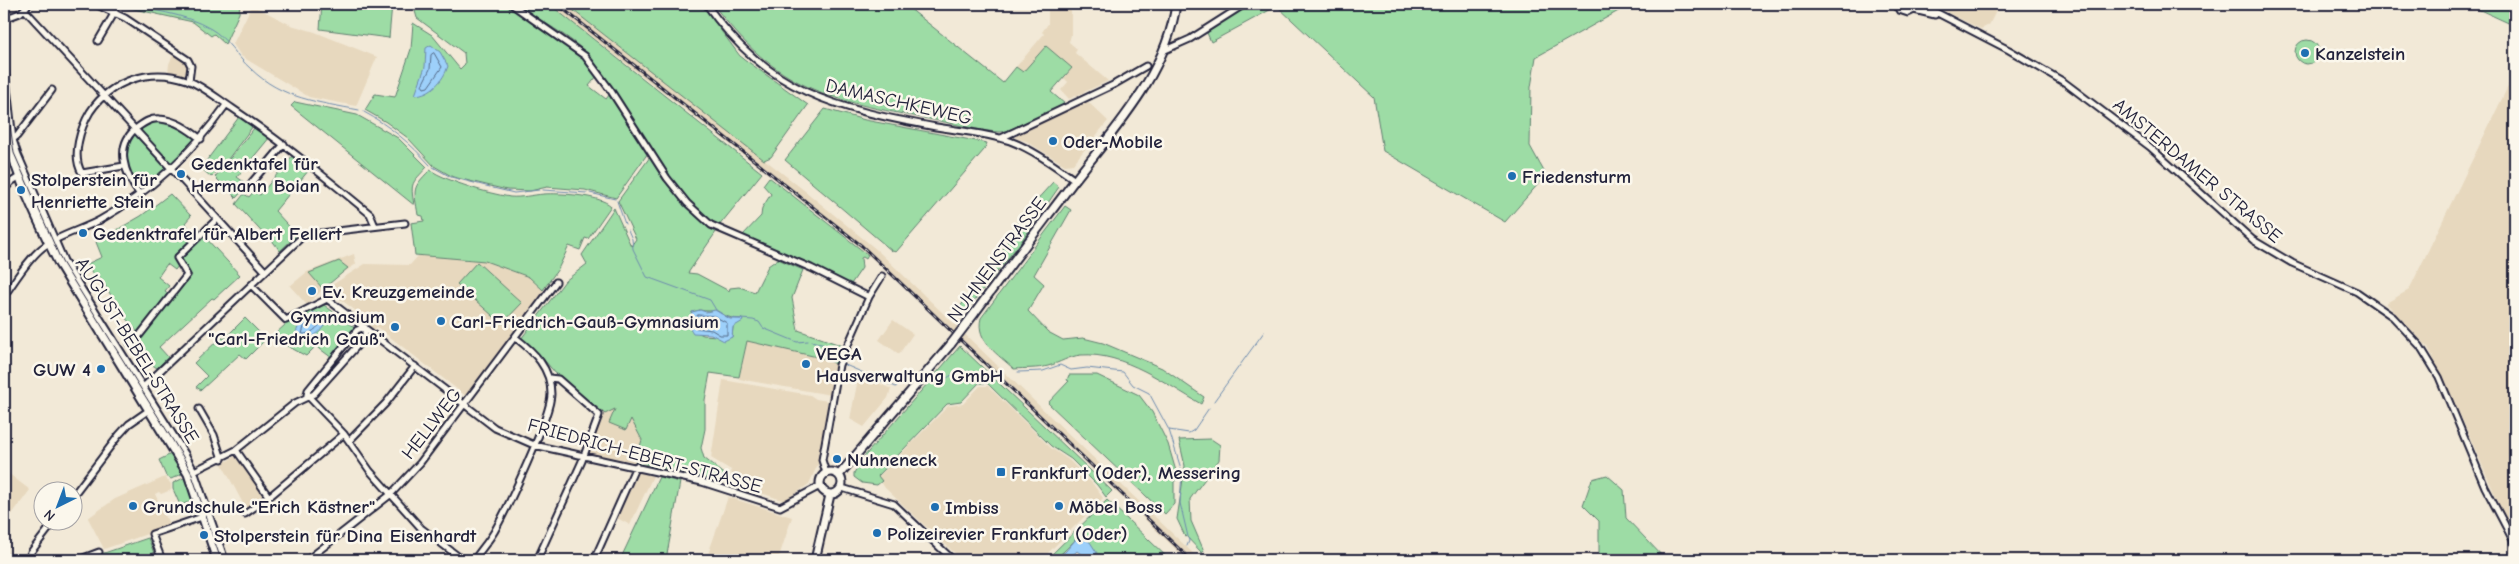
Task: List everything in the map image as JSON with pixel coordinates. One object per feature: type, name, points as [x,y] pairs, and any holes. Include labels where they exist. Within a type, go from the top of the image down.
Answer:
[{"type":"main road","name":"NUHNENSTRASSE","points":[[839,475],[951,344],[1136,101],[1163,51],[1174,21],[1176,4]]},
{"type":"main road","name":"AUGUST-BEBEL-STRASSE","points":[[4,70],[8,141]]},
{"type":"main road","name":"AUGUST-BEBEL-STRASSE","points":[[4,115],[8,141],[59,264],[119,350],[140,390],[190,472],[218,560]]},
{"type":"main road","points":[[831,472],[839,475],[842,480],[842,488],[837,494],[830,495],[824,492],[820,486],[821,479],[826,473],[831,472]]},
{"type":"main road","points":[[816,560],[830,495]]},
{"type":"main road","name":"AUGUST-BEBEL-STRASSE","points":[[205,516],[224,560]]},
{"type":"street","points":[[4,19],[25,10],[29,4]]},
{"type":"street","points":[[95,4],[115,12],[188,60],[191,66],[190,82]]},
{"type":"street","points":[[512,4],[585,56],[611,90],[667,178],[687,203],[711,225],[833,278],[869,297]]},
{"type":"street","name":"DAMASCHKEWEG","points":[[706,4],[717,20],[749,54],[773,73],[814,97],[841,107],[1001,138],[1037,155],[1075,180]]},
{"type":"street","points":[[1163,51],[1190,39],[1245,4]]},
{"type":"street","name":"AMSTERDAMER STRASSE","points":[[1896,4],[1902,12],[1908,13],[1914,10],[1943,17]]},
{"type":"street","points":[[1914,10],[1919,4]]},
{"type":"street","name":"AMSTERDAMER STRASSE","points":[[1919,4],[2009,50],[2089,100],[2150,147],[2234,224],[2269,250],[2301,268],[2352,289],[2397,321],[2420,346],[2436,371],[2485,487],[2515,544]]},
{"type":"street","points":[[25,10],[265,271]]},
{"type":"street","points":[[98,41],[115,12]]},
{"type":"street","points":[[1001,138],[1112,86],[1146,66]]},
{"type":"street","points":[[124,166],[82,173],[78,154],[81,132],[87,118],[104,96],[126,81],[144,76],[166,76],[190,82],[284,144],[370,214],[375,226]]},
{"type":"street","points":[[8,141],[52,90]]},
{"type":"street","points":[[4,296],[39,250],[51,242],[92,224],[140,195],[172,170],[201,139],[226,105]]},
{"type":"street","points":[[140,195],[130,183],[124,166],[125,146],[135,129],[145,122],[159,119],[179,124],[201,139]]},
{"type":"street","points":[[252,182],[284,144]]},
{"type":"street","points":[[4,190],[10,182],[23,174]]},
{"type":"street","points":[[130,343],[139,336],[187,275],[177,258],[217,219]]},
{"type":"street","points":[[140,390],[251,284],[308,233],[405,223]]},
{"type":"street","points":[[826,473],[822,460],[839,365],[869,297],[882,276]]},
{"type":"street","name":"HELLWEG","points":[[307,560],[390,495],[422,461],[516,338],[556,282]]},
{"type":"street","name":"FRIEDRICH-EBERT-STRASSE","points":[[251,284],[286,320],[327,299],[495,428],[534,445],[702,482],[780,507],[820,486]]},
{"type":"street","points":[[190,472],[222,459],[307,395],[314,394],[325,384],[365,337],[365,327],[357,330],[308,390],[307,395]]},
{"type":"street","points":[[474,560],[493,533],[534,445],[549,407],[551,394],[549,378],[543,362],[516,338]]},
{"type":"street","points":[[349,441],[386,403],[415,366]]},
{"type":"street","points":[[537,560],[583,457],[599,415],[598,412],[558,379],[549,378]]},
{"type":"street","points":[[307,395],[344,434],[390,495],[421,528],[463,560]]},
{"type":"street","points":[[82,484],[129,424],[152,408]]},
{"type":"street","points":[[199,409],[214,435],[222,459]]},
{"type":"street","points":[[245,514],[269,497],[344,434]]},
{"type":"street","points":[[236,450],[269,497]]},
{"type":"street","points":[[594,560],[636,466]]},
{"type":"street","points":[[842,488],[894,504],[953,560]]},
{"type":"street","points":[[162,559],[152,534],[205,516]]},
{"type":"street","points":[[28,560],[31,552],[46,532]]},
{"type":"street","points":[[78,560],[99,552]]},
{"type":"shaded area","points":[[549,4],[565,4],[805,191],[877,250],[1200,560],[1187,560],[902,285],[836,226]]},
{"type":"shaded area","points":[[1048,4],[1071,4],[1071,35],[1069,42],[1077,49],[1075,53],[1108,81],[1069,99],[1061,90],[1068,82],[1064,78],[1072,68],[1023,72],[1016,67],[1044,34],[1042,32],[1048,24]]},
{"type":"shaded area","points":[[1930,4],[1998,4],[1998,7],[1989,25],[1981,29]]},
{"type":"shaded area","points":[[252,5],[291,25],[315,32],[377,57],[356,106],[309,97],[241,56],[233,44]]},
{"type":"shaded area","points":[[174,53],[186,62],[188,69],[184,77],[168,73],[169,64]]},
{"type":"shaded area","points":[[2515,72],[2515,534],[2503,513],[2455,403],[2428,347],[2386,303],[2409,290]]},
{"type":"shaded area","points":[[1087,101],[1108,121],[1073,164],[1065,165],[1026,141],[1015,138],[1017,134]]},
{"type":"shaded area","points":[[354,254],[356,264],[330,282],[307,305],[290,286],[307,272]]},
{"type":"shaded area","name":"Carl-Friedrich-Gauß-Gymnasium","points":[[419,255],[485,261],[529,277],[544,291],[466,396],[377,327],[374,330],[354,315],[356,311],[328,290],[332,285],[365,264],[410,265]]},
{"type":"shaded area","points":[[893,320],[913,334],[899,354],[879,340]]},
{"type":"shaded area","name":"VEGA Hausverwaltung GmbH","points":[[747,341],[826,359],[836,364],[831,395],[739,379]]},
{"type":"shaded area","points":[[859,374],[891,389],[888,398],[864,427],[850,419]]},
{"type":"shaded area","points":[[723,380],[810,395],[816,399],[828,401],[818,464],[809,484],[785,501],[734,484],[731,470],[711,458]]},
{"type":"shaded area","points":[[980,386],[988,386],[1051,448],[1069,460],[1093,484],[1103,498],[1041,560],[962,560],[885,488],[878,477],[948,406],[963,404]]},
{"type":"shaded area","points":[[615,408],[626,430],[631,418],[642,440],[635,462],[588,453],[604,414]]},
{"type":"shaded area","points":[[237,455],[266,497],[247,511],[222,464]]},
{"type":"shaded area","points":[[4,470],[30,490],[4,525]]},
{"type":"shaded area","points":[[638,472],[653,476],[630,525],[617,518]]},
{"type":"shaded area","name":"Grundschule \"Erich Kästner\"","points":[[165,477],[171,484],[171,490],[155,494],[170,526],[104,549],[88,518],[115,499]]},
{"type":"shaded area","points":[[728,497],[792,517],[778,560],[706,560]]},
{"type":"green space","points":[[111,4],[240,4],[239,13],[225,44],[214,34],[211,36],[193,22]]},
{"type":"green space","points":[[322,4],[392,4],[389,38],[320,29]]},
{"type":"green space","points":[[413,4],[505,4],[569,46],[587,62],[597,76],[589,86],[606,99],[610,94],[648,153],[616,198],[585,190],[547,187],[530,191],[507,190],[453,177],[434,166],[408,138],[365,110],[375,94],[395,97],[411,49],[413,23],[432,35],[460,69],[465,64],[464,53],[417,18]]},
{"type":"green space","points":[[515,4],[549,4],[762,173],[718,227],[700,213],[682,194],[649,148],[590,57],[565,36]]},
{"type":"green space","points":[[565,4],[701,4],[740,56],[808,105],[771,157],[764,160]]},
{"type":"green space","points":[[713,4],[904,4],[1003,83],[1016,67],[1023,72],[1046,46],[1072,68],[1051,92],[1065,104],[1000,132],[975,129],[862,105],[808,87],[783,73],[760,56],[737,33]]},
{"type":"green space","points":[[1245,4],[1631,4],[1536,57],[1531,87],[1530,146],[1546,175],[1505,222],[1383,151],[1374,97],[1277,6],[1211,42],[1204,26]]},
{"type":"green space","points":[[2467,4],[2515,4],[2515,26]]},
{"type":"green space","points":[[2307,40],[2316,43],[2319,52],[2316,61],[2307,64],[2298,61],[2295,52],[2298,43]]},
{"type":"green space","points":[[295,102],[357,115],[398,138],[427,167],[413,183],[414,205],[291,106]]},
{"type":"green space","points":[[825,109],[865,120],[987,143],[984,150],[896,252],[892,251],[785,160]]},
{"type":"green space","points":[[239,117],[253,126],[222,167],[211,177],[201,168]]},
{"type":"green space","points":[[156,122],[181,128],[197,139],[173,165],[139,129]]},
{"type":"green space","points":[[255,127],[270,137],[237,177],[248,185],[236,198],[215,177]]},
{"type":"green space","points":[[134,134],[167,170],[140,192],[130,176],[132,175],[129,167],[127,167],[127,151]]},
{"type":"green space","points":[[293,155],[309,170],[275,211],[297,235],[280,251],[271,239],[269,240],[236,204],[244,194],[249,197],[254,191],[260,195]]},
{"type":"green space","points":[[650,157],[683,203],[716,232],[688,273],[697,274],[729,291],[730,288],[739,287],[755,292],[768,266],[778,259],[803,270],[792,298],[798,330],[843,346],[836,364],[826,359],[747,341],[739,377],[710,373],[705,400],[705,429],[701,448],[704,458],[727,476],[727,482],[719,482],[635,462],[642,440],[631,419],[626,430],[609,423],[615,409],[605,414],[557,375],[539,354],[521,339],[565,281],[587,264],[582,255],[614,208],[631,246],[636,239],[618,201]],"holes":[[[700,310],[715,311],[732,318],[742,319],[733,327],[732,337],[703,335],[689,328],[692,312]]]},
{"type":"green space","points":[[430,170],[457,183],[510,197],[569,194],[598,199],[611,206],[588,239],[585,238],[580,250],[569,246],[558,269],[543,290],[529,277],[485,261],[415,255],[411,223],[424,221],[423,216],[418,215],[415,190]]},
{"type":"green space","points":[[769,177],[868,255],[866,259],[861,258],[862,268],[851,284],[742,236],[761,216],[762,208],[771,194],[763,185]]},
{"type":"green space","points":[[1053,182],[1059,187],[1021,242],[964,313],[959,308],[998,258],[1022,216]]},
{"type":"green space","points":[[170,194],[191,216],[185,223],[197,237],[173,259],[178,266],[175,270],[167,264],[158,277],[169,286],[165,291],[170,295],[139,334],[124,316],[99,276],[95,278],[87,264],[102,257],[96,242],[141,216]]},
{"type":"green space","points":[[1065,206],[1071,210],[1034,275],[1044,284],[1028,311],[1048,332],[1063,340],[1083,338],[1103,343],[1162,368],[1204,397],[1201,404],[1144,371],[1129,364],[1097,355],[1081,355],[1044,367],[1014,369],[995,353],[985,341],[980,326],[981,318]]},
{"type":"green space","points":[[203,235],[240,275],[159,347],[168,357],[157,368],[151,364],[138,341],[192,275],[178,261]]},
{"type":"green space","points":[[339,261],[348,268],[323,289],[309,273]]},
{"type":"green space","points":[[477,262],[522,303],[502,324],[457,284]]},
{"type":"green space","points":[[324,305],[355,328],[332,358],[316,346],[306,356],[280,342],[274,335],[286,324]]},
{"type":"green space","points":[[245,318],[266,339],[246,359],[240,354],[201,390],[196,387],[207,376],[194,363],[221,337],[224,339]]},
{"type":"green space","points":[[960,346],[1112,491],[1106,497],[1097,485],[1071,459],[1051,446],[987,383],[979,383],[961,402],[947,404],[878,476],[882,481],[877,485],[862,483],[854,477],[854,473],[862,459]]},
{"type":"green space","points":[[1069,375],[1097,375],[1139,395],[1152,412],[1168,444],[1178,478],[1174,482],[1174,504],[1165,514],[1048,403],[1069,381],[1067,380]]},
{"type":"green space","points":[[1211,439],[1220,445],[1219,460],[1190,499],[1191,521],[1204,551],[1202,553],[1184,534],[1177,519],[1185,466],[1179,440]]},
{"type":"green space","points":[[171,454],[182,474],[171,479],[166,476],[159,460]]},
{"type":"green space","points":[[1607,475],[1624,490],[1626,518],[1666,560],[1599,560],[1599,521],[1583,505],[1592,479]]},
{"type":"green space","points":[[659,477],[680,482],[666,560],[620,560]]},
{"type":"green space","points":[[184,478],[193,501],[180,505],[173,489],[173,483]]},
{"type":"green space","points":[[1107,500],[1170,560],[1091,560],[1095,558],[1077,538],[1055,558],[1046,560]]},
{"type":"green space","points":[[148,538],[154,553],[134,560],[114,560],[120,558],[118,554],[101,560],[84,560]]},
{"type":"water","points":[[431,45],[440,52],[448,66],[436,86],[426,92],[415,95],[425,67],[426,48]]},
{"type":"water","points":[[700,310],[706,312],[715,310],[730,319],[742,319],[743,321],[733,327],[732,337],[724,341],[711,334],[693,333],[689,325],[690,318],[692,312]]},
{"type":"water","points":[[314,313],[323,314],[327,321],[316,334],[301,340],[296,335],[298,327]]},
{"type":"water","points":[[1081,537],[1090,542],[1097,553],[1095,558],[1089,560],[1077,551],[1067,560],[1051,560],[1065,552],[1077,538]]},
{"type":"waterway","points":[[120,4],[190,19],[217,33],[251,69],[275,87],[301,98],[359,110]]},
{"type":"waterway","points":[[364,112],[399,136],[430,165]]},
{"type":"waterway","points":[[433,167],[451,177],[490,187]]},
{"type":"waterway","points":[[493,188],[514,193],[539,190]]},
{"type":"waterway","points":[[543,190],[587,193]]},
{"type":"waterway","points":[[590,193],[615,199]]},
{"type":"waterway","points":[[617,201],[625,224]]},
{"type":"waterway","points":[[628,230],[632,239],[633,249],[647,277],[710,300],[716,310],[729,318],[753,320],[759,322],[763,328],[797,342],[808,341]]},
{"type":"waterway","points":[[1214,401],[1264,332]]},
{"type":"waterway","points":[[812,341],[824,345],[837,362]]},
{"type":"waterway","points":[[843,364],[896,387],[909,373],[917,375]]},
{"type":"waterway","points":[[1018,372],[1043,371],[1060,365],[1071,370],[1087,368],[1123,372],[1133,385],[1149,393],[1169,430],[1182,472],[1180,503],[1189,541],[1187,546]]},
{"type":"waterway","points":[[928,381],[939,384],[959,372],[978,373],[993,377]]},
{"type":"waterway","points":[[1169,430],[1189,433],[1194,430],[1209,408]]},
{"type":"waterway","points":[[1180,555],[1180,560]]},
{"type":"tram line","points":[[4,83],[14,153],[62,262],[182,455],[191,472],[221,560]]},
{"type":"railway","points":[[557,4],[862,246],[1191,560]]},
{"type":"place","name":"Kanzelstein","points":[[2305,53]]},
{"type":"place","name":"Oder-Mobile","points":[[1053,141]]},
{"type":"place","name":"Gedenktafel für Hermann Boian","points":[[181,174]]},
{"type":"place","name":"Friedensturm","points":[[1512,176]]},
{"type":"place","name":"Stolperstein für Henriette Stein","points":[[21,190]]},
{"type":"place","name":"Gedenktrafel für Albert Fellert","points":[[83,233]]},
{"type":"place","name":"Ev. Kreuzgemeinde","points":[[312,291]]},
{"type":"place","name":"Carl-Friedrich-Gauß-Gymnasium","points":[[441,321]]},
{"type":"place","name":"Gymnasium \"Carl-Friedrich Gauß\"","points":[[395,327]]},
{"type":"place","name":"VEGA Hausverwaltung GmbH","points":[[806,364]]},
{"type":"place","name":"GUW 4","points":[[101,369]]},
{"type":"place","name":"Nuhneneck","points":[[837,459]]},
{"type":"place","name":"Frankfurt (Oder), Messering","points":[[1001,472]]},
{"type":"place","name":"Grundschule \"Erich Kästner\"","points":[[133,506]]},
{"type":"place","name":"Möbel Boss","points":[[1059,506]]},
{"type":"place","name":"Imbiss","points":[[935,507]]},
{"type":"place","name":"Polizeirevier Frankfurt (Oder)","points":[[877,533]]},
{"type":"place","name":"Stolperstein für Dina Eisenhardt","points":[[204,535]]}]
